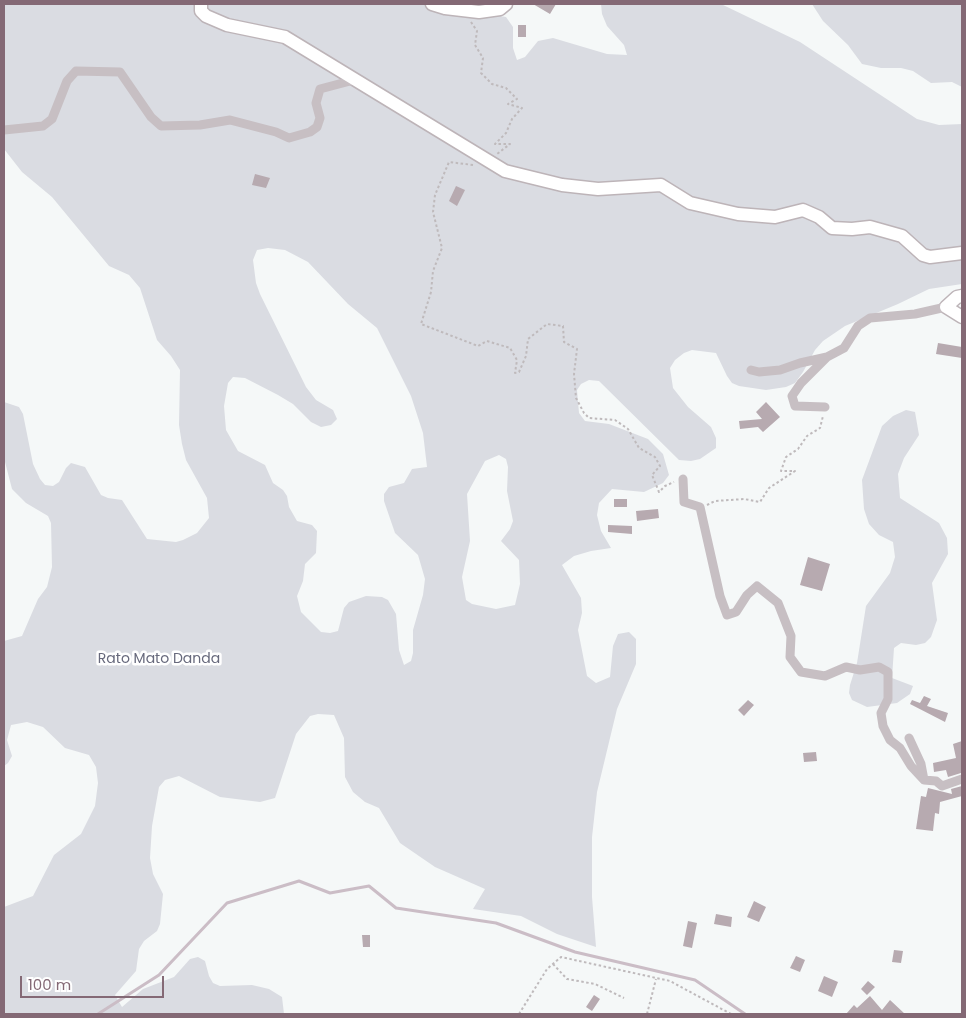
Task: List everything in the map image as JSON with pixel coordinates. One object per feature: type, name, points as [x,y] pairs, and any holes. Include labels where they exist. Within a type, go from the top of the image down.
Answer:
[{"type":"street","points":[[200,4],[201,11],[206,16],[228,25],[285,38],[505,171],[562,185],[598,189],[661,185],[690,203],[738,214],[776,217],[803,210],[819,217],[832,228],[852,229],[870,227],[902,236],[923,254],[930,257],[962,252]]},
{"type":"street","points":[[432,4],[444,8],[478,12],[500,9],[506,4]]},
{"type":"street","points":[[4,130],[43,126],[52,119],[67,81],[76,71],[120,72],[151,117],[161,126],[200,125],[230,120],[276,132],[288,138],[310,132],[317,126],[320,118],[316,103],[320,89],[354,80]]},
{"type":"street","points":[[751,370],[759,372],[780,370],[827,357],[844,348],[858,326],[870,318],[915,314],[946,307],[957,297],[962,296]]},
{"type":"street","points":[[946,307],[962,317]]},
{"type":"street","points":[[825,407],[795,406],[792,396],[801,383],[827,357]]},
{"type":"street","points":[[683,479],[684,502],[700,507],[720,596],[727,615],[736,612],[747,595],[757,586],[778,603],[791,636],[790,657],[801,672],[825,676],[846,667],[860,670],[879,667],[888,672],[888,699],[881,713],[883,726],[890,740],[900,748],[911,766],[924,780],[936,781],[942,786],[962,780]]},
{"type":"street","points":[[909,738],[921,764],[924,780]]},
{"type":"path","points":[[469,19],[477,30],[475,45],[483,58],[481,73],[492,84],[506,88],[517,98],[508,104],[522,108],[512,119],[506,133],[496,144],[510,144],[489,161]]},
{"type":"path","points":[[475,166],[449,162],[435,195],[433,212],[442,248],[433,271],[431,292],[421,324],[478,346],[487,341],[510,348],[517,360],[515,373],[519,372],[526,356],[528,338],[547,324],[563,326],[564,342],[577,349],[574,374],[576,398],[584,413],[589,418],[615,420],[628,429],[639,448],[655,457],[660,466],[652,474],[659,492],[665,486],[683,479]]},
{"type":"path","points":[[700,507],[715,501],[744,499],[760,502],[769,488],[795,471],[780,472],[786,457],[798,449],[806,436],[820,428],[825,407]]},
{"type":"path","points":[[519,1014],[536,985],[561,957],[670,982],[731,1014]]},
{"type":"path","points":[[553,964],[567,979],[595,984],[624,998]]},
{"type":"path","points":[[647,1014],[656,979]]},
{"type":"green space","name":"Rato Mato Danda","points":[[4,4],[461,4],[471,11],[506,17],[513,27],[513,48],[517,60],[525,57],[538,41],[553,38],[607,54],[627,55],[624,45],[607,26],[602,14],[601,4],[721,4],[800,42],[917,119],[939,125],[962,124],[962,284],[929,289],[845,326],[823,341],[815,350],[795,383],[786,387],[766,390],[739,386],[732,383],[727,376],[716,353],[692,350],[684,353],[675,360],[670,368],[673,388],[688,407],[711,427],[716,438],[716,448],[700,459],[691,461],[679,460],[599,381],[589,380],[581,384],[577,390],[579,413],[585,421],[609,424],[648,439],[663,454],[669,475],[663,483],[644,492],[612,489],[599,503],[597,515],[601,531],[611,548],[574,556],[562,565],[581,598],[582,613],[578,630],[587,676],[596,683],[610,677],[613,646],[618,634],[629,632],[636,639],[636,664],[617,709],[597,792],[592,837],[592,897],[596,947],[557,934],[521,916],[473,909],[485,889],[435,867],[400,843],[379,808],[365,802],[353,792],[345,777],[344,738],[334,715],[318,714],[310,716],[296,734],[275,798],[260,802],[220,797],[179,776],[165,780],[159,787],[152,826],[150,858],[153,874],[163,894],[160,924],[157,931],[144,941],[139,949],[136,971],[115,995],[122,1007],[143,989],[174,977],[190,959],[198,957],[205,961],[213,983],[220,986],[252,985],[269,989],[282,997],[284,1014],[4,1014],[4,907],[33,896],[54,855],[81,834],[95,806],[98,783],[96,767],[89,755],[65,748],[43,727],[27,722],[11,725],[7,740],[12,756],[4,766],[4,641],[22,636],[38,599],[47,587],[52,567],[51,523],[48,516],[26,503],[12,489],[4,458],[4,402],[19,407],[23,414],[33,464],[45,485],[53,486],[59,482],[66,468],[71,463],[85,467],[101,495],[122,500],[147,539],[176,542],[183,540],[197,533],[209,518],[207,498],[186,460],[182,444],[179,425],[180,370],[157,340],[140,288],[129,275],[109,266],[52,197],[22,172],[4,149]],"holes":[[[268,248],[285,250],[308,262],[348,304],[377,328],[411,396],[423,433],[427,467],[412,469],[404,483],[389,487],[384,494],[384,501],[395,533],[418,555],[425,579],[423,595],[413,630],[413,653],[411,661],[404,665],[399,650],[396,614],[388,600],[382,597],[366,596],[349,602],[344,608],[338,631],[330,633],[321,632],[301,612],[297,596],[303,581],[305,564],[316,553],[317,531],[312,525],[297,521],[289,507],[287,496],[283,490],[273,483],[265,465],[238,451],[226,430],[224,406],[228,383],[233,377],[245,378],[278,395],[293,404],[311,422],[321,427],[331,425],[337,419],[333,410],[316,400],[306,387],[260,294],[256,283],[253,260],[257,250]],[[499,455],[506,459],[508,467],[507,491],[513,521],[510,529],[501,541],[519,560],[520,584],[515,605],[496,609],[472,604],[466,600],[462,577],[470,541],[467,494],[485,461]]]},
{"type":"green space","points":[[812,4],[962,4],[962,87],[952,82],[931,83],[913,71],[901,68],[881,68],[862,64],[848,45],[823,21]]},
{"type":"green space","points":[[906,410],[915,412],[919,435],[904,458],[898,474],[900,498],[939,523],[947,538],[948,554],[932,583],[937,620],[931,637],[925,643],[916,645],[901,643],[894,648],[892,678],[913,686],[910,694],[897,703],[867,707],[852,700],[849,693],[850,685],[857,663],[866,606],[890,573],[895,557],[893,542],[879,535],[869,524],[864,509],[862,480],[882,426],[893,416]]},
{"type":"building","points":[[533,4],[556,4],[550,14]]},
{"type":"building","points":[[518,25],[526,25],[526,37],[518,37]]},
{"type":"building","points":[[255,174],[270,178],[266,188],[252,185]]},
{"type":"building","points":[[456,186],[465,190],[457,206],[449,201]]},
{"type":"building","points":[[938,343],[962,347],[962,358],[936,354]]},
{"type":"building","points":[[766,402],[780,417],[763,432],[758,427],[740,429],[739,421],[762,419],[756,412]]},
{"type":"building","points":[[614,499],[627,499],[627,507],[614,507]]},
{"type":"building","points":[[658,509],[659,518],[637,521],[636,511]]},
{"type":"building","points":[[608,525],[632,526],[632,534],[608,532]]},
{"type":"building","points":[[808,557],[830,564],[822,591],[800,585]]},
{"type":"building","points":[[924,696],[931,699],[927,706],[948,713],[945,722],[910,704],[912,700],[920,703]]},
{"type":"building","points":[[748,700],[754,705],[744,716],[738,710]]},
{"type":"building","points":[[962,741],[961,773],[948,777],[946,770],[934,772],[933,763],[956,758],[953,744]]},
{"type":"building","points":[[816,752],[817,761],[804,762],[803,753]]},
{"type":"building","points":[[962,786],[962,796],[940,802],[939,814],[935,813],[933,831],[916,829],[921,796],[926,797],[928,788],[952,794],[951,789]]},
{"type":"building","points":[[754,901],[766,907],[759,922],[747,917]]},
{"type":"building","points":[[716,914],[732,917],[731,927],[714,924]]},
{"type":"building","points":[[688,921],[697,923],[692,948],[683,946]]},
{"type":"building","points":[[362,935],[370,935],[370,947],[363,947]]},
{"type":"building","points":[[894,950],[903,951],[901,963],[892,962]]},
{"type":"building","points":[[796,956],[805,960],[800,972],[790,968]]},
{"type":"building","points":[[824,976],[838,982],[832,997],[818,991]]},
{"type":"building","points":[[868,981],[875,987],[867,995],[861,989]]},
{"type":"building","points":[[594,995],[600,999],[592,1011],[586,1007]]},
{"type":"building","points":[[870,996],[882,1010],[890,1000],[905,1014],[846,1014],[854,1005],[857,1008]]},
{"type":"waterway","points":[[98,1014],[159,975],[227,903],[299,881],[330,893],[369,886],[396,908],[496,923],[575,952],[695,980],[745,1014]]}]
